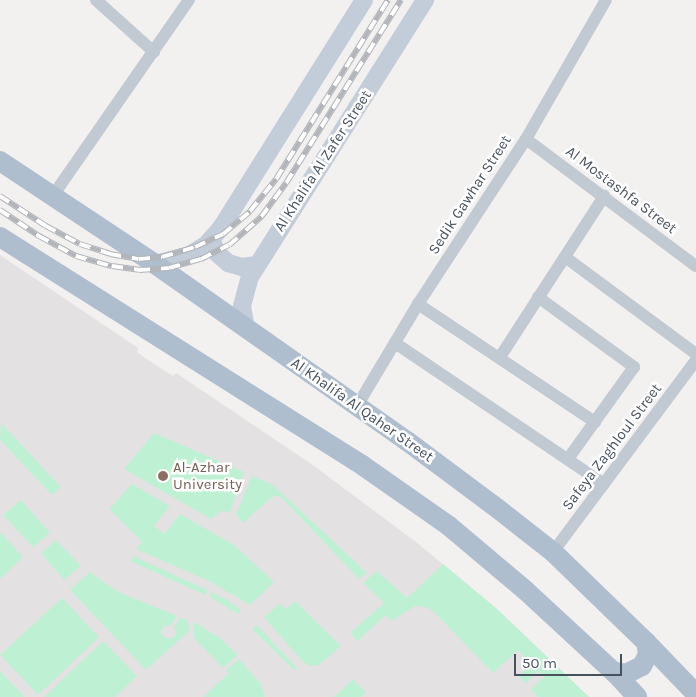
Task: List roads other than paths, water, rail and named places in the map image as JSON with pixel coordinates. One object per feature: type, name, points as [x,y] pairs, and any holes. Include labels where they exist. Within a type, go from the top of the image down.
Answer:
[{"type":"main road","name":"Al Khalifa Al Qaher Street","points":[[0,162],[155,264],[447,470],[553,552],[646,642],[696,694]]},
{"type":"main road","points":[[0,237],[362,464],[441,520],[525,590],[614,672],[637,697]]},
{"type":"main road","points":[[614,672],[626,674],[642,666],[648,654],[646,642]]},
{"type":"street","points":[[96,0],[154,52]]},
{"type":"street","points":[[52,197],[189,0]]},
{"type":"street","points":[[155,264],[188,256],[222,228],[364,0]]},
{"type":"street","name":"Al Khalifa Al Zafer Street","points":[[246,329],[243,318],[243,296],[256,265],[426,0]]},
{"type":"street","name":"Sedik Gawhar Street","points":[[358,406],[418,304],[526,139],[606,0]]},
{"type":"street","name":"Al Mostashfa Street","points":[[526,139],[696,266]]},
{"type":"street","points":[[500,357],[604,196]]},
{"type":"street","points":[[211,239],[217,253],[228,263],[242,267],[256,265]]},
{"type":"street","points":[[565,257],[696,354]]},
{"type":"street","points":[[538,297],[634,367],[568,459]]},
{"type":"street","points":[[418,304],[595,422]]},
{"type":"street","points":[[395,343],[604,484]]},
{"type":"street","name":"Safeya Zaghloul Street","points":[[553,552],[696,360]]},
{"type":"railway","points":[[0,196],[46,226],[80,244],[110,254],[139,259],[162,257],[195,247],[223,234],[250,211],[276,179],[388,0]]},
{"type":"railway","points":[[0,210],[39,236],[76,256],[112,266],[139,270],[169,268],[201,259],[229,245],[261,217],[286,183],[401,0]]},
{"type":"place","name":"Al-Azhar University","points":[[163,476]]}]
